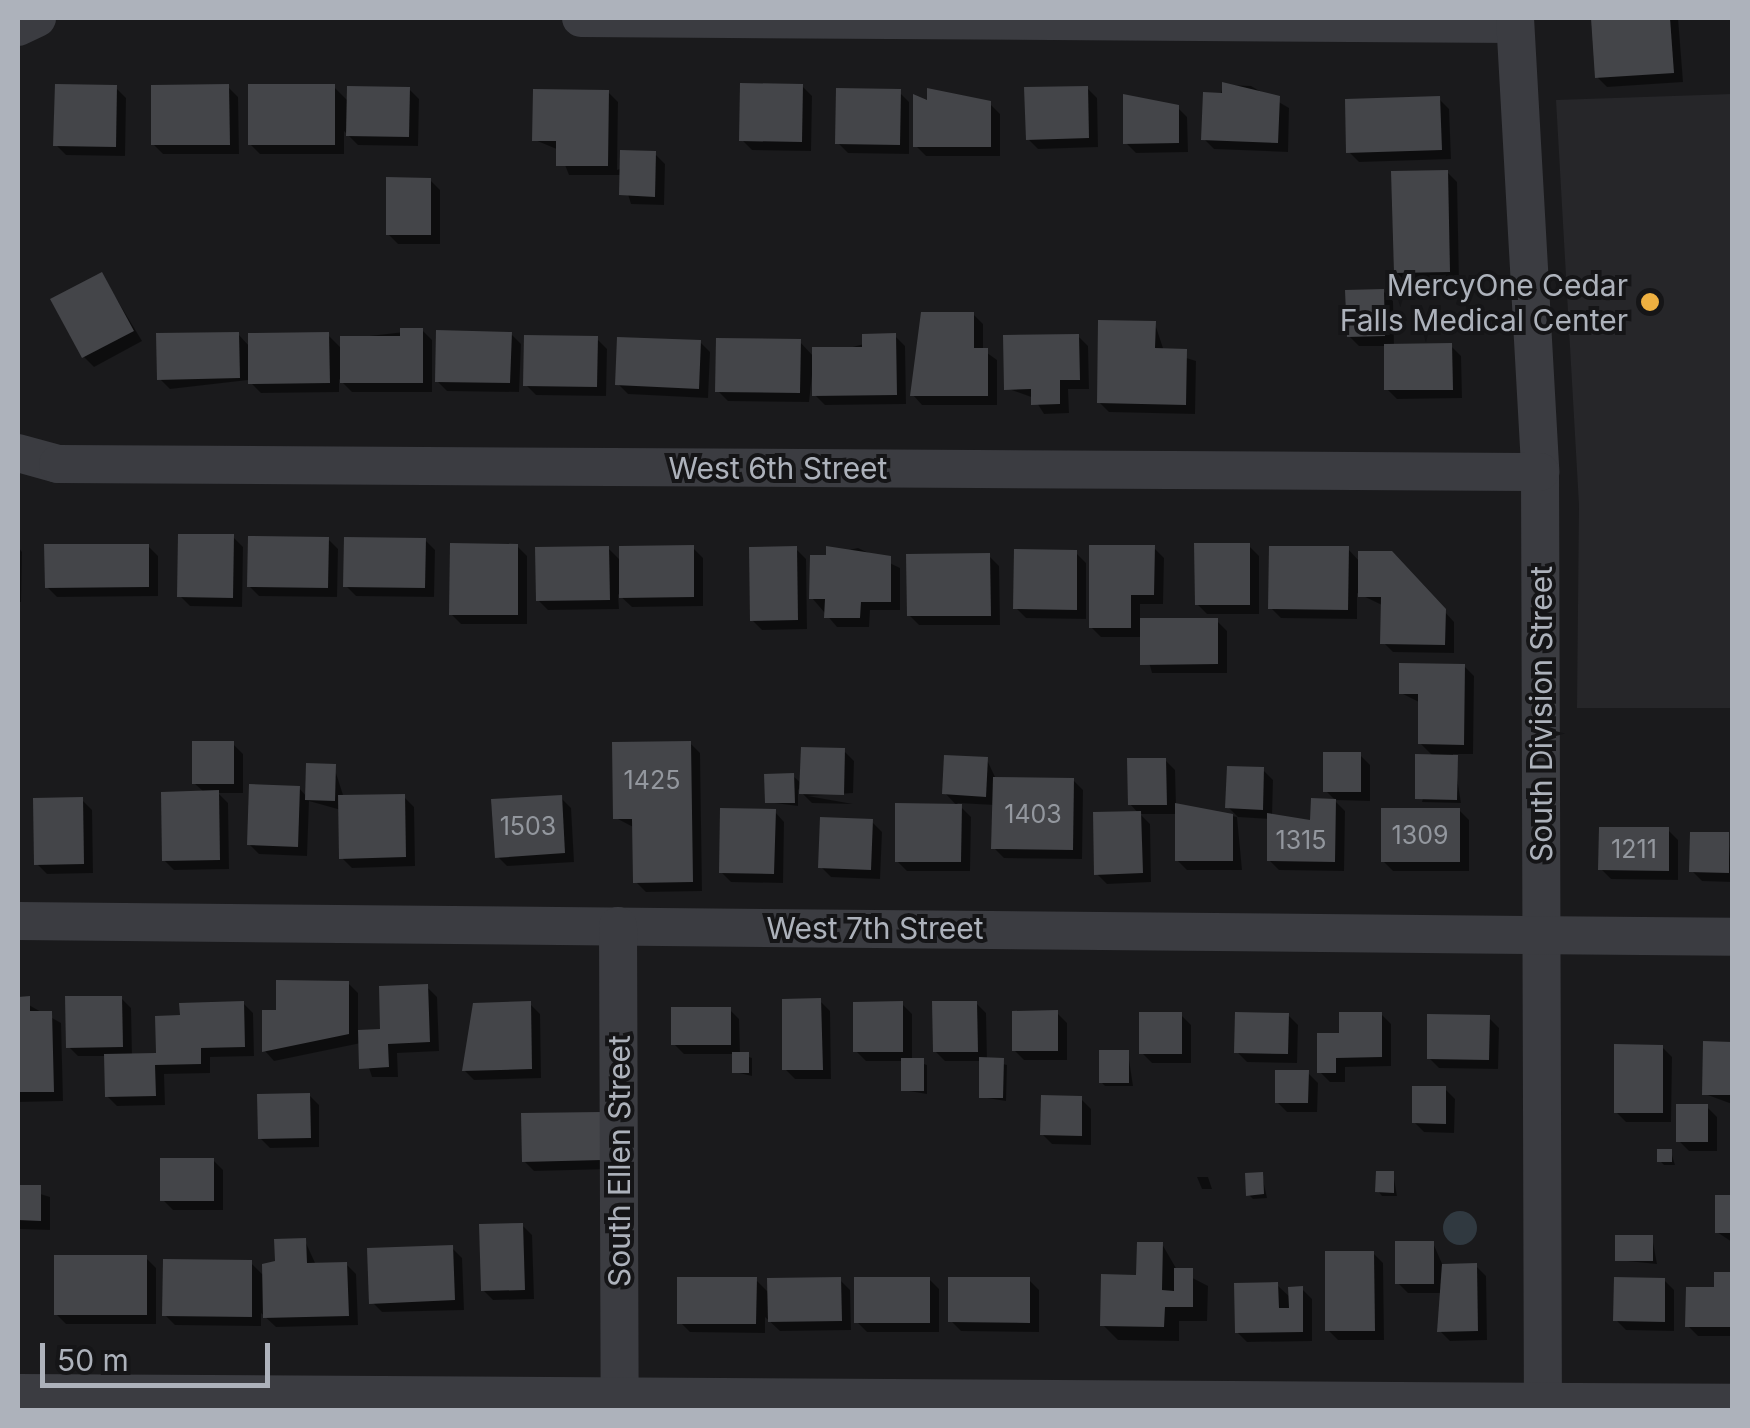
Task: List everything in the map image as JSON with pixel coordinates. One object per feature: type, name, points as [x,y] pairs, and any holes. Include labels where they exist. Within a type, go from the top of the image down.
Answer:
[{"type":"street","points":[[18,27],[37,18]]},
{"type":"street","points":[[581,18],[1515,21]]},
{"type":"street","name":"South Division Street","points":[[1515,21],[1540,472],[1543,1406]]},
{"type":"street","name":"West 6th Street","points":[[18,453],[78,464],[1540,472]]},
{"type":"street","name":"West 7th Street","points":[[18,921],[1732,937]]},
{"type":"street","name":"South Ellen Street","points":[[618,926],[620,1396]]},
{"type":"street","points":[[18,1393],[403,1403],[620,1396],[1543,1406],[1732,1403]]},
{"type":"shaded area","name":"MercyOne Cedar Falls Medical Center","points":[[1732,94],[1732,708],[1577,708],[1579,505],[1556,100]]},
{"type":"shaded area","points":[[1460,1211],[1472,1216],[1477,1228],[1472,1240],[1460,1245],[1448,1240],[1443,1228],[1448,1216]]},
{"type":"building","points":[[1591,18],[1670,18],[1674,73],[1595,78]]},
{"type":"building","points":[[1222,82],[1280,96],[1278,143],[1201,140],[1203,92],[1222,93]]},
{"type":"building","points":[[740,83],[803,84],[802,142],[739,141]]},
{"type":"building","points":[[55,84],[117,85],[116,147],[53,146]]},
{"type":"building","points":[[229,84],[230,145],[151,145],[151,85]]},
{"type":"building","points":[[248,84],[335,84],[335,145],[248,145]]},
{"type":"building","points":[[347,86],[410,87],[409,137],[346,136]]},
{"type":"building","points":[[1088,86],[1089,138],[1026,140],[1024,87]]},
{"type":"building","points":[[836,88],[901,89],[900,145],[835,144]]},
{"type":"building","points":[[927,88],[991,101],[991,147],[913,147],[913,94],[927,100]]},
{"type":"building","points":[[533,89],[609,90],[608,166],[556,166],[556,141],[532,141]]},
{"type":"building","points":[[1123,94],[1179,105],[1179,143],[1123,144]]},
{"type":"building","points":[[1440,96],[1442,150],[1346,153],[1345,99]]},
{"type":"building","points":[[620,150],[656,151],[655,197],[619,195]]},
{"type":"building","points":[[1448,170],[1450,272],[1394,273],[1391,171]]},
{"type":"building","points":[[386,177],[431,178],[431,235],[386,235]]},
{"type":"building","points":[[102,272],[134,331],[82,358],[50,299]]},
{"type":"building","points":[[1384,289],[1385,336],[1347,337],[1345,290]]},
{"type":"building","points":[[921,312],[974,312],[974,348],[988,348],[988,396],[910,396]]},
{"type":"building","points":[[1098,320],[1156,321],[1155,348],[1187,349],[1186,405],[1097,403]]},
{"type":"building","points":[[400,328],[423,328],[423,383],[340,383],[340,336],[400,336]]},
{"type":"building","points":[[436,330],[512,332],[510,383],[435,382]]},
{"type":"building","points":[[239,332],[240,378],[157,380],[156,333]]},
{"type":"building","points":[[329,332],[330,383],[248,384],[248,333]]},
{"type":"building","points":[[896,333],[897,395],[812,396],[812,347],[862,347],[862,334]]},
{"type":"building","points":[[1079,334],[1080,380],[1060,380],[1060,404],[1031,405],[1031,389],[1004,390],[1003,335]]},
{"type":"building","points":[[524,335],[598,336],[597,387],[523,386]]},
{"type":"building","points":[[617,337],[701,340],[699,389],[615,385]]},
{"type":"building","points":[[716,338],[801,339],[800,393],[715,392]]},
{"type":"building","points":[[1452,343],[1453,390],[1384,390],[1384,344]]},
{"type":"building","points":[[178,534],[234,534],[233,598],[177,597]]},
{"type":"building","points":[[248,536],[329,537],[328,588],[247,587]]},
{"type":"building","points":[[344,537],[426,538],[425,588],[343,587]]},
{"type":"building","points":[[450,543],[518,544],[518,615],[449,615]]},
{"type":"building","points":[[1194,543],[1250,543],[1250,605],[1195,605]]},
{"type":"building","points":[[44,544],[149,544],[149,587],[45,588]]},
{"type":"building","points":[[694,545],[694,597],[619,598],[619,546]]},
{"type":"building","points":[[1089,545],[1155,545],[1154,595],[1131,595],[1131,628],[1089,628]]},
{"type":"building","points":[[609,546],[610,600],[536,601],[535,547]]},
{"type":"building","points":[[797,546],[798,620],[750,621],[749,547]]},
{"type":"building","points":[[826,546],[891,556],[891,602],[861,602],[860,618],[824,618],[825,599],[809,599],[810,555],[826,555]]},
{"type":"building","points":[[1269,546],[1349,546],[1348,610],[1268,609]]},
{"type":"building","points":[[1014,549],[1077,550],[1077,610],[1013,609]]},
{"type":"building","points":[[1358,551],[1392,551],[1446,609],[1445,645],[1380,644],[1381,597],[1358,597]]},
{"type":"building","points":[[990,553],[991,616],[907,616],[906,554]]},
{"type":"building","points":[[1140,618],[1218,618],[1218,664],[1140,665]]},
{"type":"building","points":[[1399,663],[1465,664],[1464,745],[1418,744],[1418,694],[1399,694]]},
{"type":"building","points":[[192,741],[234,741],[234,784],[192,784]]},
{"type":"building","points":[[691,741],[693,882],[633,883],[632,819],[613,819],[612,742]]},
{"type":"building","points":[[801,747],[845,748],[844,795],[799,794]]},
{"type":"building","points":[[1323,752],[1361,752],[1361,792],[1323,792]]},
{"type":"building","points":[[1415,754],[1458,755],[1457,800],[1415,799]]},
{"type":"building","points":[[944,755],[988,757],[986,797],[942,794]]},
{"type":"building","points":[[1127,758],[1166,758],[1167,805],[1128,805]]},
{"type":"building","points":[[306,763],[336,764],[335,801],[305,800]]},
{"type":"building","points":[[1227,766],[1264,767],[1263,810],[1225,808]]},
{"type":"building","points":[[794,773],[795,803],[765,803],[764,774]]},
{"type":"building","points":[[993,777],[1074,778],[1073,850],[991,849]]},
{"type":"building","points":[[249,784],[300,786],[298,847],[247,845]]},
{"type":"building","points":[[219,790],[220,860],[162,861],[161,792]]},
{"type":"building","points":[[405,794],[406,857],[339,859],[338,795]]},
{"type":"building","points":[[562,795],[565,853],[495,858],[491,799]]},
{"type":"building","points":[[83,797],[84,864],[34,865],[33,798]]},
{"type":"building","points":[[1311,798],[1336,799],[1335,862],[1267,861],[1267,813],[1310,820]]},
{"type":"building","points":[[895,803],[962,804],[961,862],[895,862]]},
{"type":"building","points":[[1175,803],[1233,814],[1233,861],[1175,861]]},
{"type":"building","points":[[720,808],[776,809],[774,874],[719,873]]},
{"type":"building","points":[[1381,808],[1460,808],[1460,862],[1381,862]]},
{"type":"building","points":[[1141,811],[1143,873],[1094,875],[1093,812]]},
{"type":"building","points":[[820,817],[873,819],[871,870],[818,868]]},
{"type":"building","points":[[1599,827],[1669,827],[1669,871],[1598,870]]},
{"type":"building","points":[[1690,832],[1729,832],[1729,873],[1689,872]]},
{"type":"building","points":[[276,980],[349,981],[349,1034],[262,1052],[262,1010],[276,1010]]},
{"type":"building","points":[[428,984],[430,1042],[388,1044],[389,1067],[359,1069],[358,1030],[380,1029],[379,986]]},
{"type":"building","points":[[30,996],[30,1011],[52,1011],[54,1092],[18,1092],[18,997]]},
{"type":"building","points":[[65,996],[122,996],[123,1047],[66,1048]]},
{"type":"building","points":[[821,998],[823,1070],[782,1070],[782,999]]},
{"type":"building","points":[[244,1001],[245,1047],[201,1048],[201,1064],[155,1065],[156,1096],[105,1097],[104,1054],[156,1053],[155,1016],[180,1015],[179,1003]]},
{"type":"building","points":[[531,1001],[532,1069],[462,1071],[473,1003]]},
{"type":"building","points":[[903,1001],[903,1052],[853,1052],[853,1002]]},
{"type":"building","points":[[932,1001],[977,1001],[978,1052],[933,1052]]},
{"type":"building","points":[[671,1007],[731,1007],[731,1045],[671,1045]]},
{"type":"building","points":[[1058,1010],[1058,1051],[1012,1051],[1012,1011]]},
{"type":"building","points":[[1139,1012],[1182,1012],[1182,1054],[1139,1054]]},
{"type":"building","points":[[1235,1012],[1289,1013],[1288,1054],[1234,1053]]},
{"type":"building","points":[[1339,1012],[1382,1012],[1382,1057],[1336,1058],[1336,1073],[1317,1073],[1317,1033],[1339,1033]]},
{"type":"building","points":[[1427,1014],[1490,1015],[1489,1060],[1427,1059]]},
{"type":"building","points":[[1703,1041],[1732,1042],[1732,1095],[1702,1095]]},
{"type":"building","points":[[1614,1044],[1663,1045],[1663,1113],[1614,1113]]},
{"type":"building","points":[[1099,1050],[1129,1050],[1129,1083],[1099,1083]]},
{"type":"building","points":[[732,1052],[749,1052],[749,1073],[732,1073]]},
{"type":"building","points":[[979,1057],[1004,1058],[1003,1098],[979,1098]]},
{"type":"building","points":[[901,1058],[924,1058],[924,1091],[901,1091]]},
{"type":"building","points":[[1275,1070],[1309,1070],[1308,1103],[1275,1103]]},
{"type":"building","points":[[1412,1086],[1446,1086],[1446,1124],[1412,1123]]},
{"type":"building","points":[[310,1093],[311,1138],[258,1139],[257,1094]]},
{"type":"building","points":[[1041,1095],[1082,1096],[1082,1136],[1040,1135]]},
{"type":"building","points":[[1676,1104],[1708,1104],[1708,1142],[1676,1142]]},
{"type":"building","points":[[601,1112],[602,1160],[522,1162],[521,1113]]},
{"type":"building","points":[[1657,1149],[1672,1149],[1672,1162],[1657,1162]]},
{"type":"building","points":[[160,1158],[214,1158],[214,1201],[160,1201]]},
{"type":"building","points":[[1376,1171],[1394,1171],[1394,1193],[1375,1192]]},
{"type":"building","points":[[1263,1172],[1264,1194],[1246,1196],[1245,1173]]},
{"type":"building","points":[[18,1185],[41,1185],[41,1221],[18,1220]]},
{"type":"building","points":[[1715,1195],[1732,1195],[1732,1233],[1715,1233]]},
{"type":"building","points":[[523,1223],[525,1290],[481,1291],[479,1224]]},
{"type":"building","points":[[1615,1235],[1653,1235],[1653,1261],[1615,1261]]},
{"type":"building","points":[[306,1238],[307,1263],[347,1262],[349,1316],[263,1318],[262,1264],[275,1261],[274,1239]]},
{"type":"building","points":[[1395,1241],[1434,1241],[1434,1284],[1395,1284]]},
{"type":"building","points":[[1137,1242],[1163,1242],[1162,1290],[1174,1291],[1174,1268],[1193,1268],[1193,1307],[1165,1307],[1164,1327],[1100,1326],[1101,1274],[1136,1275]]},
{"type":"building","points":[[453,1245],[455,1300],[369,1304],[367,1248]]},
{"type":"building","points":[[1325,1251],[1374,1251],[1375,1331],[1325,1331]]},
{"type":"building","points":[[54,1255],[147,1255],[147,1315],[54,1315]]},
{"type":"building","points":[[163,1259],[252,1260],[252,1317],[162,1316]]},
{"type":"building","points":[[1477,1263],[1478,1331],[1437,1332],[1442,1264]]},
{"type":"building","points":[[1714,1272],[1732,1272],[1732,1327],[1685,1327],[1686,1287],[1714,1287]]},
{"type":"building","points":[[677,1277],[757,1277],[756,1324],[677,1324]]},
{"type":"building","points":[[841,1277],[842,1321],[768,1322],[767,1278]]},
{"type":"building","points":[[854,1277],[930,1277],[930,1323],[854,1323]]},
{"type":"building","points":[[948,1277],[1030,1277],[1030,1323],[948,1322]]},
{"type":"building","points":[[1614,1277],[1665,1278],[1665,1322],[1613,1321]]},
{"type":"building","points":[[1278,1282],[1279,1308],[1289,1308],[1288,1287],[1303,1286],[1303,1332],[1235,1333],[1234,1283]]},
{"type":"place","name":"MercyOne Cedar Falls Medical Center","points":[[1650,302]]}]
